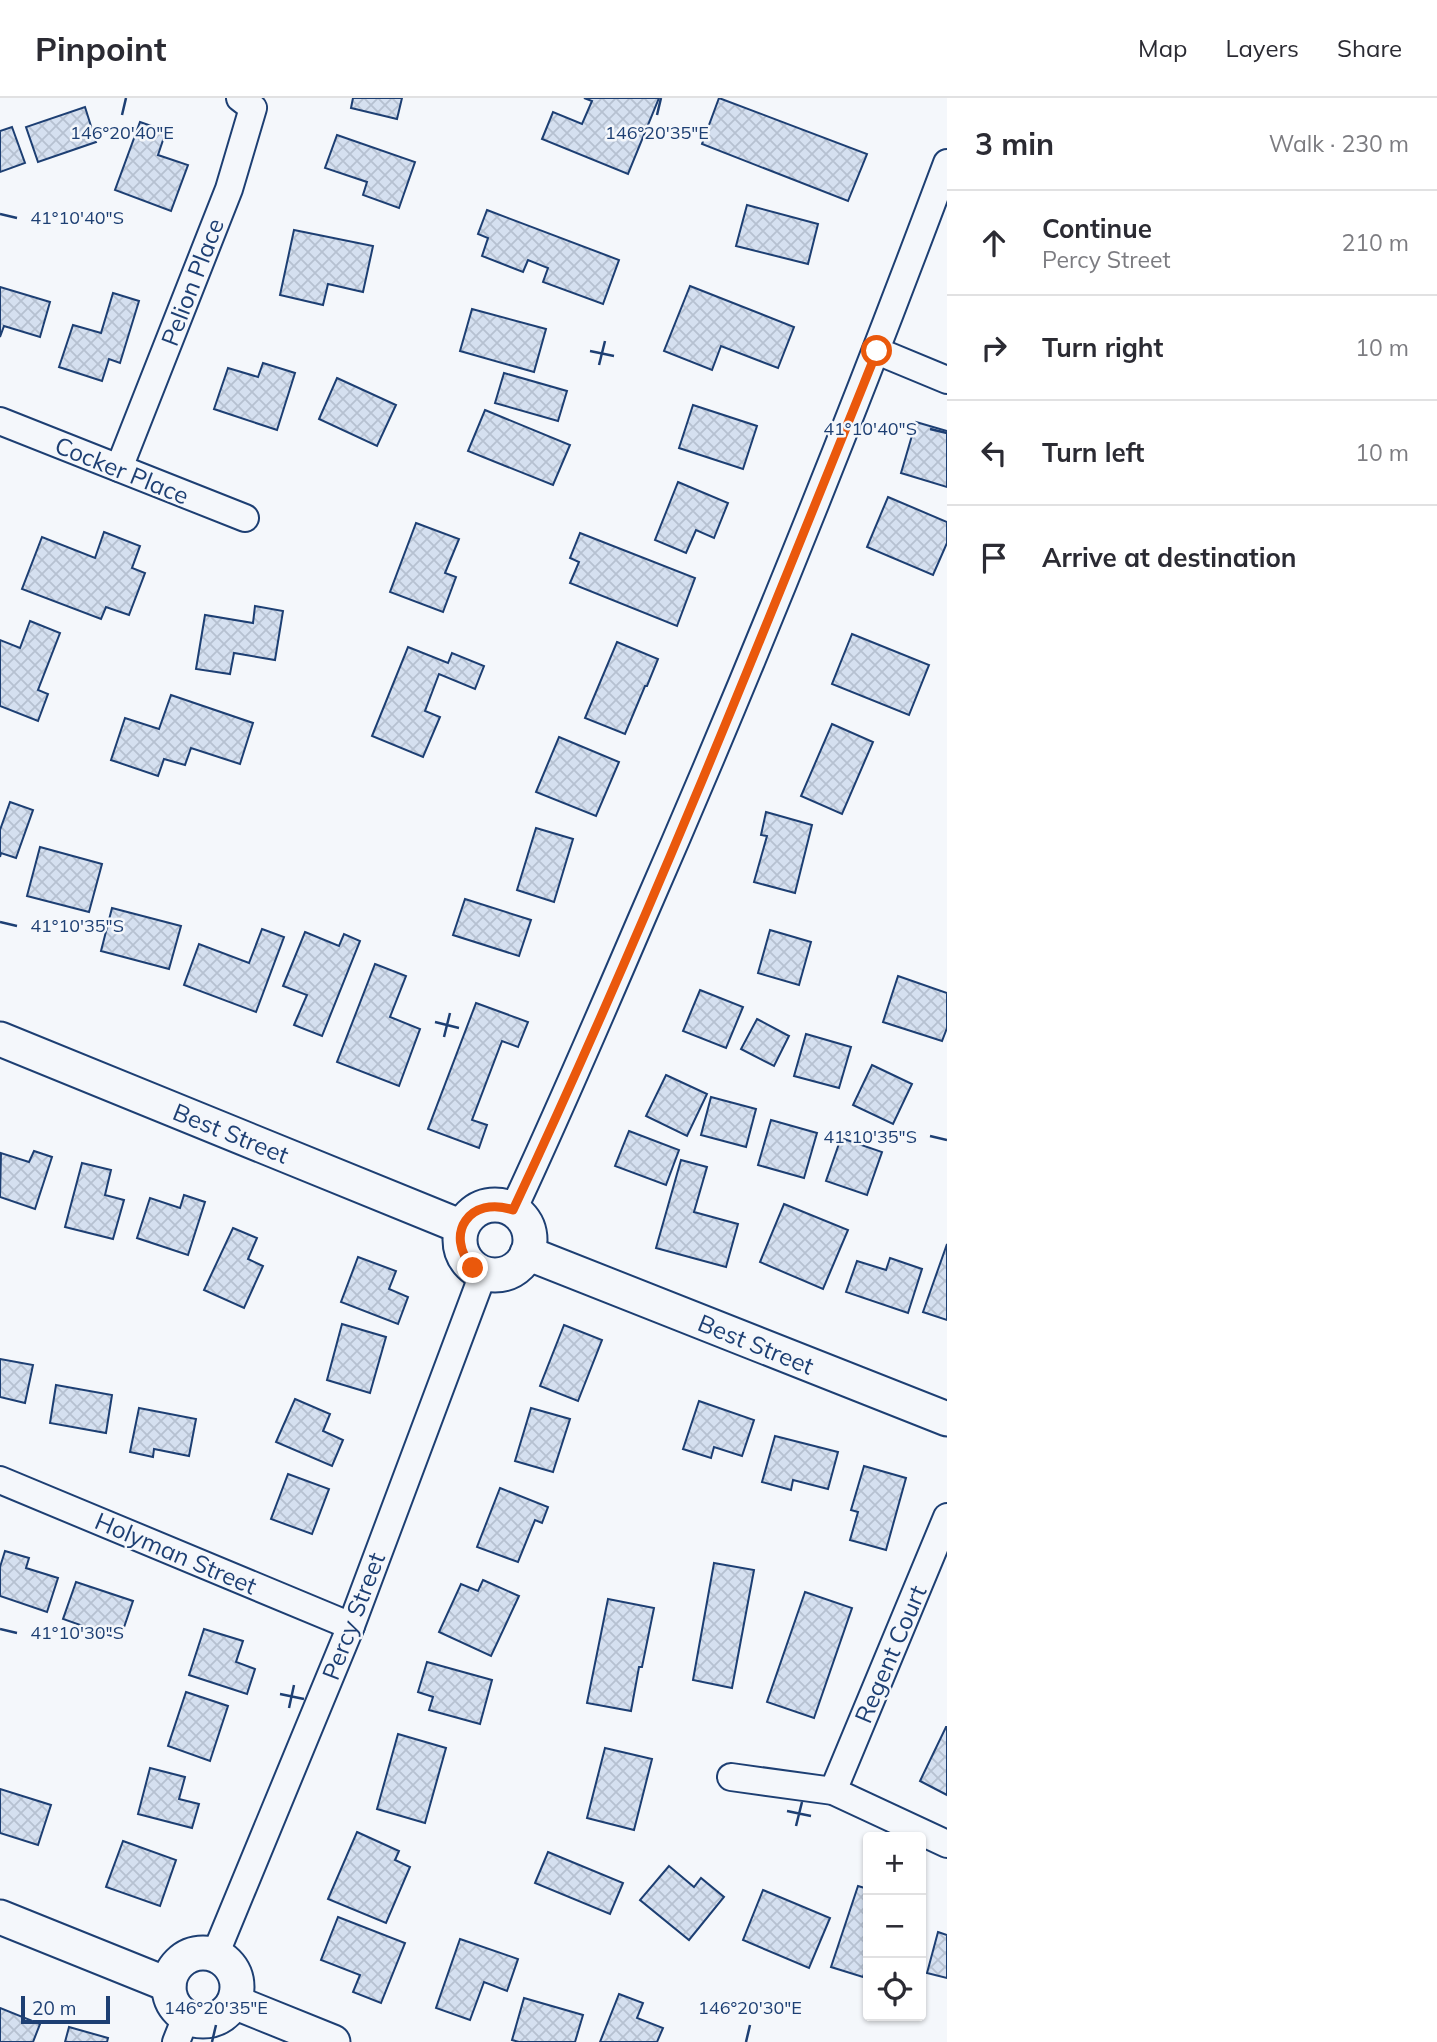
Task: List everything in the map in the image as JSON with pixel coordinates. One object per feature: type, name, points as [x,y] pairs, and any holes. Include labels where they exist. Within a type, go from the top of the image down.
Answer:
[{"type":"street","name":"Pelion Place","points":[[119,468],[229,189],[253,108],[240,98]]},
{"type":"street","points":[[513,1210],[726,727],[877,351],[947,163]]},
{"type":"street","points":[[877,351],[947,380]]},
{"type":"street","name":"Cocker Place","points":[[0,421],[245,518]]},
{"type":"street","name":"Best Street","points":[[0,1039],[462,1227]]},
{"type":"street","points":[[501,1206],[513,1210],[522,1218],[528,1229],[530,1241],[526,1258],[507,1274],[483,1274],[465,1259],[460,1248],[462,1227],[468,1217],[478,1209],[501,1206]]},
{"type":"street","name":"Best Street","points":[[527,1253],[947,1419]]},
{"type":"street","name":"Percy Street","points":[[215,1955],[351,1626],[483,1274]]},
{"type":"street","name":"Holyman Street","points":[[0,1480],[351,1626]]},
{"type":"street","name":"Regent Court","points":[[833,1791],[947,1517]]},
{"type":"street","points":[[731,1777],[833,1791],[947,1844]]},
{"type":"street","points":[[0,1917],[169,1984]]},
{"type":"street","points":[[193,1954],[215,1955],[227,1963],[236,1975],[238,1987],[228,2012],[220,2018],[181,2030],[177,2009],[171,2000],[169,1984],[175,1967],[193,1954]]},
{"type":"street","points":[[234,2002],[333,2042]]},
{"type":"building","points":[[353,98],[402,98],[397,119],[351,108]]},
{"type":"building","points":[[584,98],[659,98],[628,174],[542,139],[553,112],[582,124],[592,101]]},
{"type":"building","points":[[719,98],[867,154],[848,201],[702,144]]},
{"type":"building","points":[[85,107],[96,142],[38,162],[26,127]]},
{"type":"building","points":[[140,122],[166,131],[158,155],[188,165],[171,211],[115,190]]},
{"type":"building","points":[[12,127],[25,163],[0,172],[0,131]]},
{"type":"building","points":[[337,135],[415,162],[399,208],[363,195],[367,182],[325,168]]},
{"type":"building","points":[[747,205],[818,224],[808,264],[736,246]]},
{"type":"building","points":[[487,210],[619,260],[603,304],[543,282],[548,268],[528,260],[523,272],[482,256],[488,238],[478,234]]},
{"type":"building","points":[[294,230],[373,246],[363,292],[328,284],[323,305],[280,295]]},
{"type":"building","points":[[690,286],[794,327],[778,368],[721,346],[712,370],[664,351]]},
{"type":"building","points":[[0,287],[50,302],[40,337],[4,326],[0,337]]},
{"type":"building","points":[[113,293],[139,301],[120,363],[109,359],[102,381],[59,367],[73,325],[101,333]]},
{"type":"building","points":[[472,309],[546,329],[534,372],[460,351]]},
{"type":"building","points":[[263,363],[295,373],[277,430],[214,409],[228,368],[258,377]]},
{"type":"building","points":[[504,373],[567,391],[558,421],[495,403]]},
{"type":"building","points":[[337,378],[396,405],[377,446],[319,419]]},
{"type":"building","points":[[693,405],[757,426],[743,469],[679,448]]},
{"type":"building","points":[[485,410],[570,445],[553,485],[468,451]]},
{"type":"building","points":[[916,422],[947,431],[947,487],[901,473]]},
{"type":"building","points":[[678,482],[728,503],[714,538],[696,530],[686,553],[655,540]]},
{"type":"building","points":[[888,497],[947,522],[947,543],[933,575],[867,547]]},
{"type":"building","points":[[416,523],[459,539],[445,573],[456,577],[443,612],[390,592]]},
{"type":"building","points":[[104,532],[140,546],[132,568],[145,573],[129,615],[106,607],[101,619],[22,589],[42,537],[95,558]]},
{"type":"building","points":[[580,533],[695,578],[677,626],[570,583],[579,562],[570,558]]},
{"type":"building","points":[[255,606],[283,611],[275,660],[234,653],[230,674],[196,669],[205,615],[253,623]]},
{"type":"building","points":[[30,621],[60,633],[38,690],[48,694],[38,721],[0,706],[0,640],[20,648]]},
{"type":"building","points":[[852,634],[929,665],[909,715],[832,684]]},
{"type":"building","points":[[617,642],[658,659],[625,734],[585,718]]},
{"type":"building","points":[[408,647],[448,663],[452,653],[484,666],[475,689],[439,674],[425,711],[440,717],[423,757],[372,736]]},
{"type":"building","points":[[171,695],[253,723],[240,764],[191,748],[185,765],[164,759],[158,776],[111,760],[125,718],[159,729]]},
{"type":"building","points":[[832,724],[873,742],[842,814],[801,796]]},
{"type":"building","points":[[559,737],[619,762],[596,816],[536,792]]},
{"type":"building","points":[[10,802],[33,810],[16,858],[1,853],[0,857],[0,830]]},
{"type":"building","points":[[766,812],[812,825],[795,893],[754,882],[767,836],[761,835]]},
{"type":"building","points":[[536,828],[573,839],[554,902],[517,890]]},
{"type":"building","points":[[40,847],[102,864],[89,912],[27,896]]},
{"type":"building","points":[[465,899],[531,920],[519,956],[453,935]]},
{"type":"building","points":[[112,908],[181,926],[169,969],[101,951]]},
{"type":"building","points":[[262,929],[284,937],[256,1012],[184,985],[199,944],[249,963]]},
{"type":"building","points":[[770,930],[811,942],[799,985],[758,973]]},
{"type":"building","points":[[305,932],[339,946],[344,934],[360,941],[322,1036],[294,1025],[307,995],[283,986]]},
{"type":"building","points":[[375,964],[406,976],[390,1017],[420,1029],[399,1086],[337,1062]]},
{"type":"building","points":[[898,976],[947,993],[947,1028],[942,1041],[883,1022]]},
{"type":"building","points":[[700,990],[743,1007],[726,1048],[683,1031]]},
{"type":"building","points":[[476,1003],[528,1022],[518,1047],[502,1041],[472,1120],[487,1125],[479,1148],[428,1129]]},
{"type":"building","points":[[757,1019],[789,1036],[774,1066],[741,1049]]},
{"type":"building","points":[[806,1034],[851,1047],[839,1088],[794,1076]]},
{"type":"building","points":[[872,1065],[912,1084],[893,1124],[853,1105]]},
{"type":"building","points":[[666,1075],[707,1094],[687,1136],[646,1116]]},
{"type":"building","points":[[711,1097],[756,1109],[746,1147],[701,1135]]},
{"type":"building","points":[[771,1120],[817,1133],[804,1178],[758,1165]]},
{"type":"building","points":[[629,1131],[679,1150],[666,1185],[615,1166]]},
{"type":"building","points":[[841,1138],[882,1152],[867,1195],[826,1181]]},
{"type":"building","points":[[34,1151],[52,1157],[35,1209],[0,1197],[1,1153],[29,1162]]},
{"type":"building","points":[[681,1160],[707,1167],[694,1212],[738,1224],[726,1267],[656,1248]]},
{"type":"building","points":[[82,1163],[111,1170],[105,1195],[124,1200],[113,1239],[65,1227]]},
{"type":"building","points":[[184,1195],[205,1202],[188,1255],[137,1238],[150,1198],[180,1208]]},
{"type":"building","points":[[784,1204],[848,1230],[823,1289],[760,1262]]},
{"type":"building","points":[[233,1228],[257,1238],[248,1259],[263,1266],[244,1308],[204,1290]]},
{"type":"building","points":[[947,1244],[947,1320],[923,1312]]},
{"type":"building","points":[[358,1257],[396,1271],[389,1289],[408,1297],[398,1324],[341,1302]]},
{"type":"building","points":[[890,1258],[922,1269],[908,1313],[846,1292],[857,1261],[886,1270]]},
{"type":"building","points":[[342,1324],[386,1337],[370,1393],[327,1380]]},
{"type":"building","points":[[564,1325],[602,1340],[578,1401],[540,1386]]},
{"type":"building","points":[[0,1359],[33,1365],[25,1403],[0,1397]]},
{"type":"building","points":[[56,1385],[112,1395],[106,1433],[50,1423]]},
{"type":"building","points":[[295,1399],[330,1414],[323,1431],[343,1440],[332,1466],[276,1442]]},
{"type":"building","points":[[699,1401],[754,1420],[742,1456],[714,1447],[711,1458],[683,1449]]},
{"type":"building","points":[[139,1408],[196,1419],[189,1456],[154,1449],[153,1457],[130,1452]]},
{"type":"building","points":[[531,1408],[570,1419],[553,1472],[515,1461]]},
{"type":"building","points":[[775,1436],[838,1452],[828,1489],[793,1480],[791,1490],[762,1482]]},
{"type":"building","points":[[864,1466],[906,1478],[886,1550],[850,1540],[858,1512],[851,1510]]},
{"type":"building","points":[[288,1474],[329,1489],[312,1534],[271,1519]]},
{"type":"building","points":[[500,1488],[548,1507],[542,1523],[535,1520],[518,1562],[477,1547]]},
{"type":"building","points":[[5,1551],[29,1558],[26,1568],[58,1578],[47,1612],[0,1596],[0,1567]]},
{"type":"building","points":[[714,1563],[754,1570],[732,1688],[693,1680]]},
{"type":"building","points":[[483,1580],[519,1596],[491,1656],[439,1632],[461,1584],[478,1591]]},
{"type":"building","points":[[76,1582],[133,1601],[120,1639],[63,1619]]},
{"type":"building","points":[[805,1592],[852,1608],[814,1718],[767,1702]]},
{"type":"building","points":[[608,1599],[654,1608],[631,1711],[587,1703]]},
{"type":"building","points":[[204,1629],[243,1641],[236,1662],[255,1669],[247,1694],[189,1675]]},
{"type":"building","points":[[427,1662],[492,1680],[480,1724],[429,1710],[433,1697],[418,1692]]},
{"type":"building","points":[[186,1692],[228,1706],[210,1761],[168,1746]]},
{"type":"building","points":[[947,1727],[947,1795],[920,1781]]},
{"type":"building","points":[[398,1734],[446,1748],[425,1823],[377,1809]]},
{"type":"building","points":[[605,1748],[652,1759],[634,1830],[587,1818]]},
{"type":"building","points":[[150,1768],[185,1777],[179,1799],[199,1804],[192,1828],[138,1814]]},
{"type":"building","points":[[0,1789],[51,1805],[38,1845],[0,1833]]},
{"type":"building","points":[[357,1832],[399,1851],[395,1860],[410,1867],[386,1923],[328,1899]]},
{"type":"building","points":[[123,1841],[176,1860],[160,1906],[106,1887]]},
{"type":"building","points":[[548,1852],[623,1883],[610,1914],[535,1883]]},
{"type":"building","points":[[669,1866],[694,1887],[701,1878],[724,1897],[689,1940],[640,1900]]},
{"type":"building","points":[[858,1886],[863,1888],[863,1977],[831,1967]]},
{"type":"building","points":[[763,1890],[830,1918],[809,1968],[743,1940]]},
{"type":"building","points":[[338,1917],[405,1943],[381,2003],[353,1992],[360,1975],[321,1960]]},
{"type":"building","points":[[938,1932],[947,1935],[947,1978],[927,1973]]},
{"type":"building","points":[[460,1939],[518,1959],[507,1991],[484,1982],[470,2020],[436,2008]]},
{"type":"building","points":[[619,1994],[643,2003],[637,2018],[663,2028],[657,2042],[600,2042]]},
{"type":"building","points":[[524,1998],[583,2015],[575,2042],[512,2040]]},
{"type":"building","points":[[0,2008],[40,2024],[33,2042],[0,2042]]},
{"type":"building","points":[[69,2027],[108,2038],[107,2042],[65,2042]]},
{"type":"route","points":[[473,1268],[460,1248],[462,1227],[468,1217],[478,1209],[501,1206],[513,1210],[726,727],[877,351]]}]
